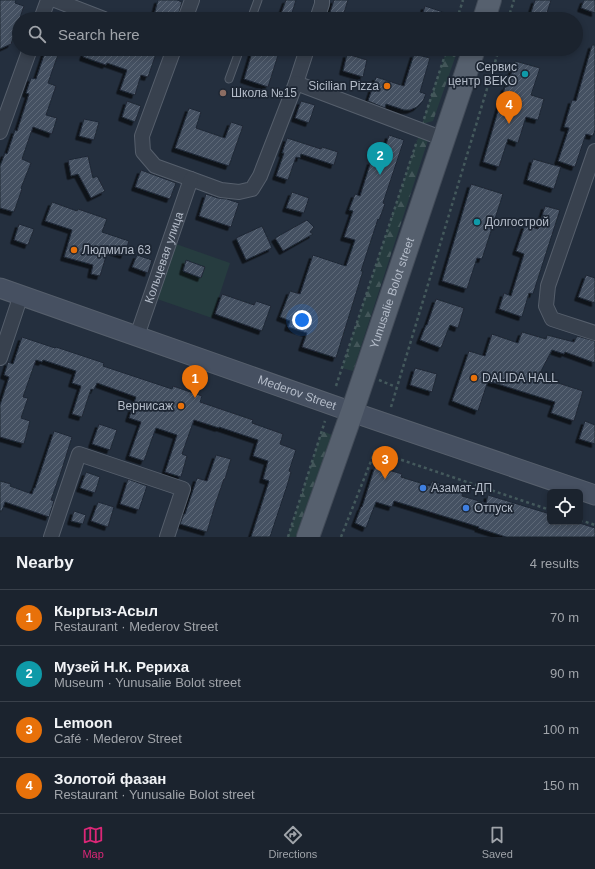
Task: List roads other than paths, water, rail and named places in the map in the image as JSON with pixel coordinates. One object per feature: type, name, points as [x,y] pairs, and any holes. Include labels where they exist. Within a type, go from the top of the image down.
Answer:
[{"type":"main road","points":[[486,12],[490,0]]},
{"type":"main road","name":"Yunusalie Bolot street","points":[[308,537],[352,412],[472,56]]},
{"type":"main road","name":"Mederov Street","points":[[0,288],[352,412],[595,495]]},
{"type":"street","points":[[44,12],[48,0]]},
{"type":"street","points":[[55,0],[86,12]]},
{"type":"street","points":[[188,12],[192,0]]},
{"type":"street","points":[[319,12],[322,0]]},
{"type":"street","points":[[0,132],[27,56]]},
{"type":"street","points":[[171,56],[142,136],[143,152],[155,166],[221,190],[239,192],[252,189],[260,176],[296,83],[305,56]]},
{"type":"street","points":[[296,83],[444,139]]},
{"type":"street","points":[[595,152],[548,286],[546,306],[552,319],[595,333]]},
{"type":"street","name":"Кольцевая улица","points":[[137,336],[191,180]]},
{"type":"street","points":[[0,358],[21,295]]},
{"type":"street","points":[[50,537],[79,454],[183,489],[167,537]]},
{"type":"lane","points":[[254,12],[258,0]]},
{"type":"lane","points":[[229,79],[237,56]]},
{"type":"place","name":"Сервис центр BEKO","points":[[525,74]]},
{"type":"place","name":"Sicilian Pizza","points":[[387,86]]},
{"type":"place","name":"Школа №15","points":[[223,93]]},
{"type":"place","name":"Золотой фазан","points":[[509,124]]},
{"type":"place","name":"Музей Н.К. Рериха","points":[[380,175]]},
{"type":"place","name":"Долгострой","points":[[477,222]]},
{"type":"place","name":"Людмила 63","points":[[74,250]]},
{"type":"place","name":"DALIDA HALL","points":[[474,378]]},
{"type":"place","name":"Кыргыз-Асыл","points":[[195,398]]},
{"type":"place","name":"Вернисаж","points":[[181,406]]},
{"type":"place","name":"Lemoon","points":[[385,479]]},
{"type":"place","name":"Азамат-ДП","points":[[423,488]]},
{"type":"place","name":"Отпуск","points":[[466,508]]}]
